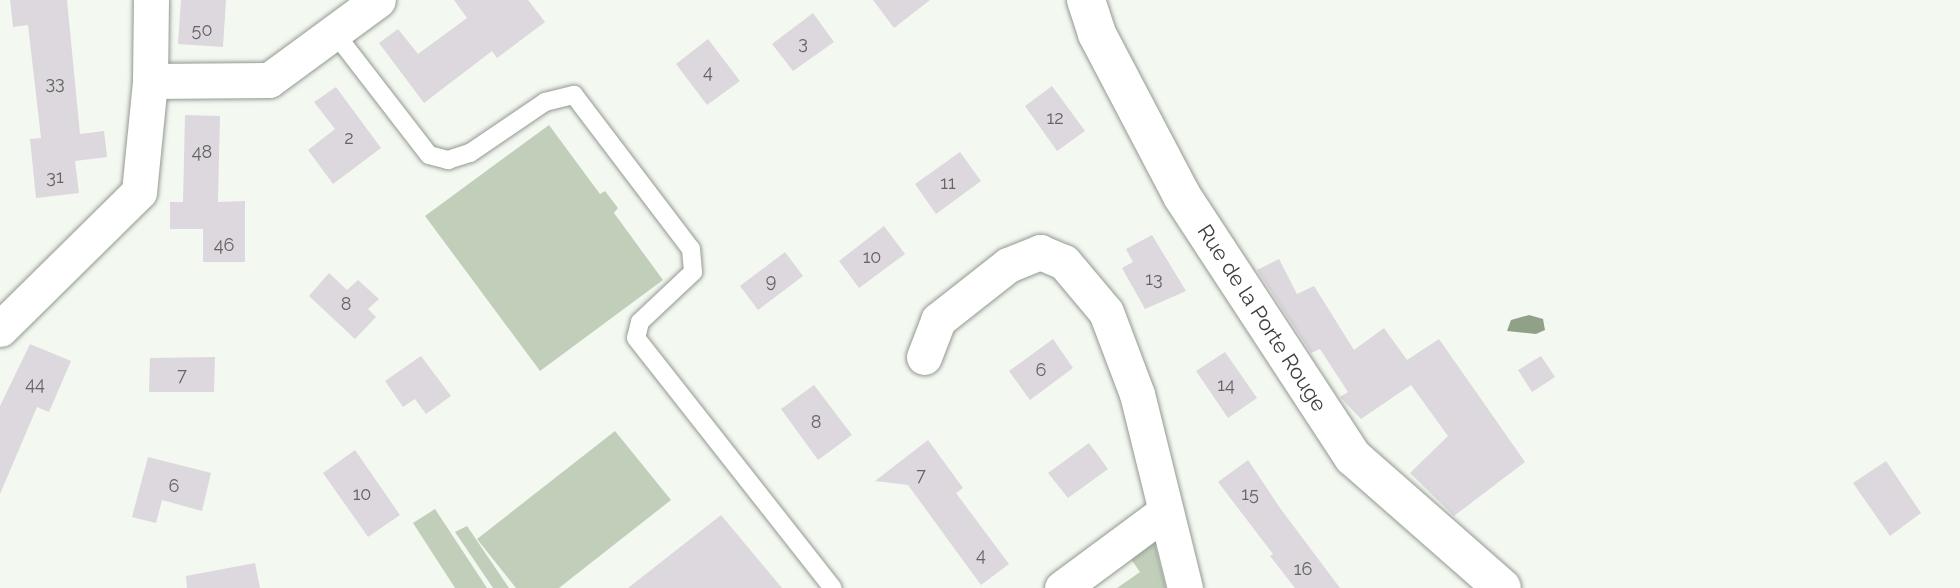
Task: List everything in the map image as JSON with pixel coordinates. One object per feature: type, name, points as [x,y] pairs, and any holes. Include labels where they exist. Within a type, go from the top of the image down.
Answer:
[{"type":"street","points":[[0,329],[139,192],[150,81],[151,0]]},
{"type":"street","points":[[150,81],[269,80],[378,0]]},
{"type":"street","name":"Rue de la Porte Rouge","points":[[1086,0],[1097,34],[1182,196],[1353,457],[1502,588]]},
{"type":"street","points":[[924,357],[938,320],[1008,265],[1040,252],[1065,262],[1106,312],[1137,394],[1185,588]]},
{"type":"street","points":[[1062,588],[1166,511]]},
{"type":"lane","points":[[334,32],[429,155],[448,160],[470,153],[545,102],[574,95],[691,248],[693,272],[640,322],[636,338],[833,588]]},
{"type":"shaded area","points":[[549,125],[600,194],[605,191],[618,208],[614,213],[663,280],[540,371],[425,216]]},
{"type":"shaded area","points":[[1529,315],[1543,319],[1545,330],[1536,334],[1507,331],[1511,320]]},
{"type":"shaded area","points":[[615,431],[671,500],[559,588],[516,588],[477,539]]},
{"type":"shaded area","points":[[435,509],[487,588],[455,588],[413,523]]},
{"type":"shaded area","points":[[467,526],[509,588],[493,588],[455,532]]},
{"type":"shaded area","points":[[1153,536],[1166,588],[1117,588],[1140,572],[1128,555]]},
{"type":"building","points":[[10,0],[67,0],[80,134],[104,131],[107,157],[75,161],[79,193],[36,198],[30,139],[41,138],[28,25],[13,27]]},
{"type":"building","points":[[181,0],[226,0],[223,47],[178,44]]},
{"type":"building","points":[[454,0],[528,0],[545,22],[497,58],[492,51],[424,103],[379,43],[398,29],[418,54],[467,18]]},
{"type":"building","points":[[873,0],[930,0],[894,28]]},
{"type":"building","points":[[813,13],[834,42],[793,71],[772,44]]},
{"type":"building","points":[[708,39],[740,81],[707,105],[676,64]]},
{"type":"building","points":[[1052,86],[1085,131],[1057,151],[1025,106]]},
{"type":"building","points":[[336,87],[381,148],[333,184],[308,150],[335,129],[314,102]]},
{"type":"building","points":[[185,115],[220,116],[218,202],[245,201],[245,262],[203,262],[203,229],[170,229],[170,202],[183,202]]},
{"type":"building","points":[[960,152],[981,181],[936,214],[915,184]]},
{"type":"building","points":[[884,226],[905,254],[859,288],[839,261]]},
{"type":"building","points":[[1152,235],[1186,291],[1145,309],[1122,268],[1133,262],[1126,249]]},
{"type":"building","points":[[785,252],[803,276],[758,310],[740,286]]},
{"type":"building","points":[[1279,259],[1297,294],[1314,286],[1354,350],[1384,328],[1407,360],[1439,339],[1525,462],[1454,516],[1410,473],[1448,436],[1411,385],[1361,419],[1340,397],[1348,392],[1320,349],[1311,353],[1257,270]]},
{"type":"building","points":[[329,273],[347,290],[358,280],[379,299],[368,309],[376,317],[355,339],[309,296]]},
{"type":"building","points":[[1053,339],[1073,368],[1030,400],[1009,371]]},
{"type":"building","points":[[30,344],[71,361],[49,412],[37,407],[0,494],[0,406]]},
{"type":"building","points":[[1225,352],[1257,398],[1228,418],[1196,371]]},
{"type":"building","points":[[421,356],[451,396],[426,414],[415,399],[403,407],[385,381]]},
{"type":"building","points":[[1541,356],[1555,377],[1532,392],[1518,370]]},
{"type":"building","points":[[215,357],[214,392],[149,392],[150,358]]},
{"type":"building","points":[[814,385],[852,435],[818,460],[781,409]]},
{"type":"building","points":[[928,440],[963,488],[956,493],[1009,564],[981,585],[908,485],[875,481]]},
{"type":"building","points":[[1089,443],[1108,469],[1068,498],[1048,473]]},
{"type":"building","points":[[355,450],[400,515],[368,537],[323,473]]},
{"type":"building","points":[[148,457],[211,473],[202,511],[162,500],[156,523],[132,517]]},
{"type":"building","points":[[1248,460],[1340,588],[1295,588],[1270,556],[1273,554],[1218,482]]},
{"type":"building","points":[[1886,461],[1921,513],[1890,536],[1853,483]]},
{"type":"building","points":[[721,515],[782,588],[628,588]]},
{"type":"building","points":[[255,563],[260,588],[187,588],[186,576]]}]
